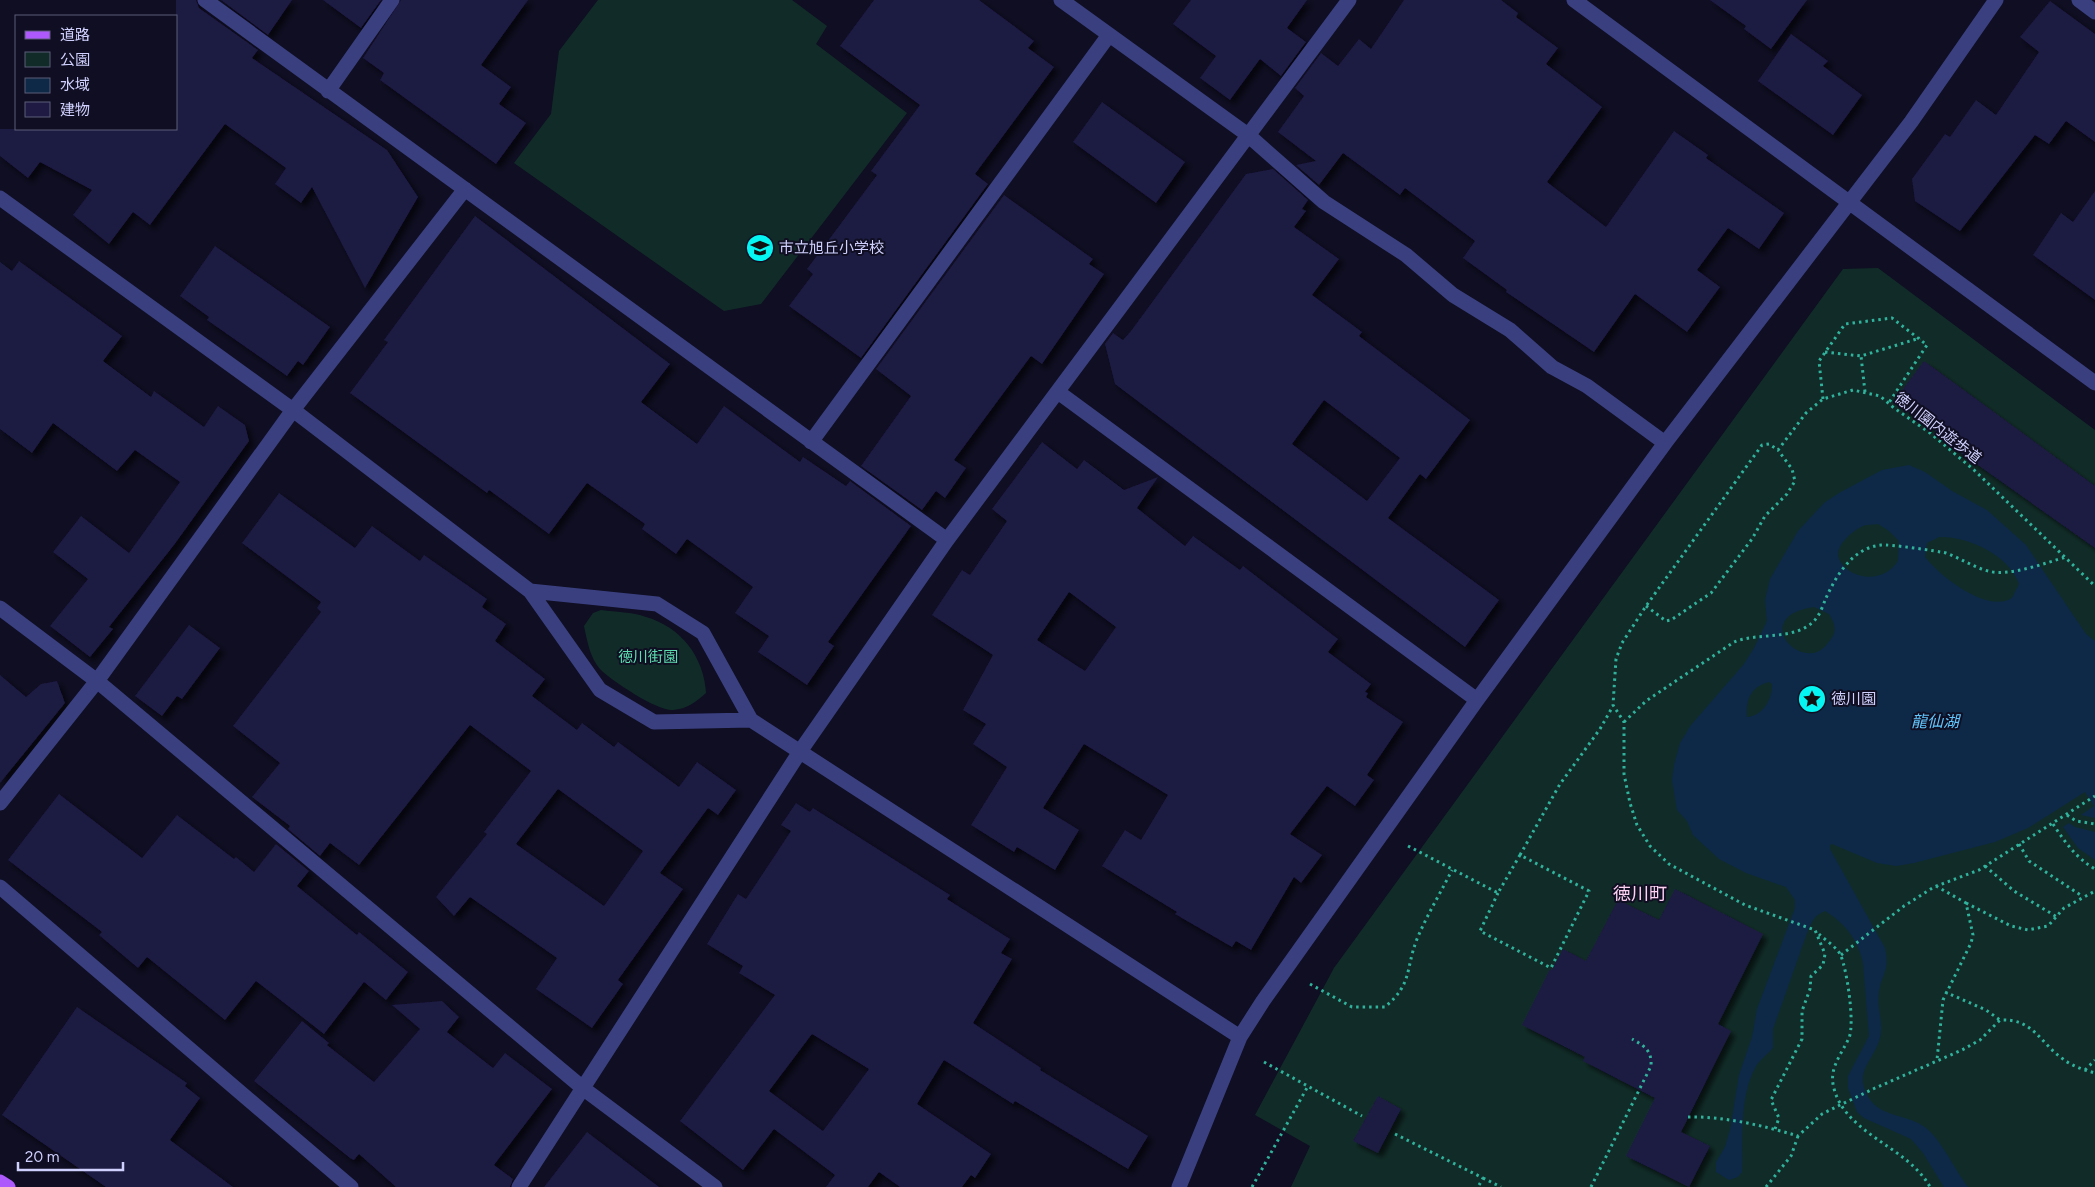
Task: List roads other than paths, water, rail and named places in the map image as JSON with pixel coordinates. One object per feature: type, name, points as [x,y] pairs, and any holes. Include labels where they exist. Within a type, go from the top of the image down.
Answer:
[{"type":"main road","points":[[0,1182],[8,1187]]},
{"type":"street","points":[[205,0],[947,540]]},
{"type":"street","points":[[328,91],[392,0]]},
{"type":"street","points":[[1061,0],[1248,135],[1324,202],[1406,255],[1453,295],[1510,330],[1552,366],[1588,386],[1665,443]]},
{"type":"street","points":[[519,1187],[801,750],[947,540],[1349,0]]},
{"type":"street","points":[[1574,0],[2095,383]]},
{"type":"street","points":[[1179,1187],[1240,1037],[1268,994],[1477,700],[1665,443],[1911,122],[1996,0]]},
{"type":"street","points":[[2079,0],[2095,12]]},
{"type":"street","points":[[811,442],[1109,35]]},
{"type":"street","points":[[0,803],[96,681],[293,410],[465,189]]},
{"type":"street","points":[[0,198],[293,410],[530,591],[600,690],[654,722],[751,720]]},
{"type":"street","points":[[1058,392],[1477,700]]},
{"type":"street","points":[[530,591],[657,604],[703,633],[751,720],[801,750],[1240,1037]]},
{"type":"street","points":[[0,608],[96,681],[584,1088],[715,1187]]},
{"type":"street","points":[[0,887],[351,1187]]},
{"type":"water","name":"龍仙湖","points":[[1909,465],[1925,472],[1952,491],[1987,510],[2026,545],[2086,634],[2095,641],[2095,818],[2081,815],[2094,806],[2085,792],[2028,828],[1995,842],[1896,866],[1877,863],[1832,844],[1830,845],[1830,849],[1885,948],[1887,962],[1878,998],[1881,1026],[1880,1038],[1863,1075],[1865,1091],[1871,1101],[1882,1110],[1926,1128],[1943,1148],[1968,1187],[1944,1187],[1923,1153],[1911,1139],[1864,1118],[1857,1112],[1848,1088],[1848,1076],[1869,1036],[1863,963],[1858,947],[1850,933],[1832,915],[1825,911],[1816,917],[1807,933],[1773,1029],[1773,1048],[1756,1065],[1750,1080],[1744,1106],[1742,1172],[1738,1177],[1729,1180],[1716,1172],[1716,1162],[1725,1147],[1730,1130],[1739,1075],[1752,1037],[1757,1009],[1795,908],[1795,900],[1786,887],[1746,873],[1719,859],[1693,835],[1687,821],[1677,810],[1672,780],[1674,765],[1680,743],[1691,725],[1744,664],[1754,648],[1767,621],[1765,600],[1770,579],[1798,531],[1824,503],[1882,470]],"holes":[[[1878,524],[1899,541],[1898,561],[1893,568],[1878,576],[1861,576],[1853,573],[1846,568],[1838,556],[1844,540],[1865,525]],[[1939,537],[1962,540],[1986,549],[1997,556],[2014,574],[2019,584],[2012,598],[2002,602],[1990,601],[1965,591],[1941,574],[1925,557],[1927,543]],[[1814,607],[1829,614],[1831,617],[1834,623],[1833,636],[1819,651],[1806,653],[1797,650],[1789,644],[1784,636],[1783,627],[1786,619],[1797,612]],[[1769,682],[1772,684],[1769,700],[1762,710],[1753,716],[1747,717],[1747,704],[1751,694],[1763,684]]]},
{"type":"water","points":[[2069,823],[2075,827],[2095,832],[2095,860],[2078,848],[2063,827]]},
{"type":"place","name":"市立旭丘小学校","points":[[760,248]]},
{"type":"place","name":"徳川園","points":[[1812,699]]},
{"type":"district","name":"徳川町","points":[[1640,894]]},
{"type":"park label","name":"徳川街園","points":[[648,657]]}]
